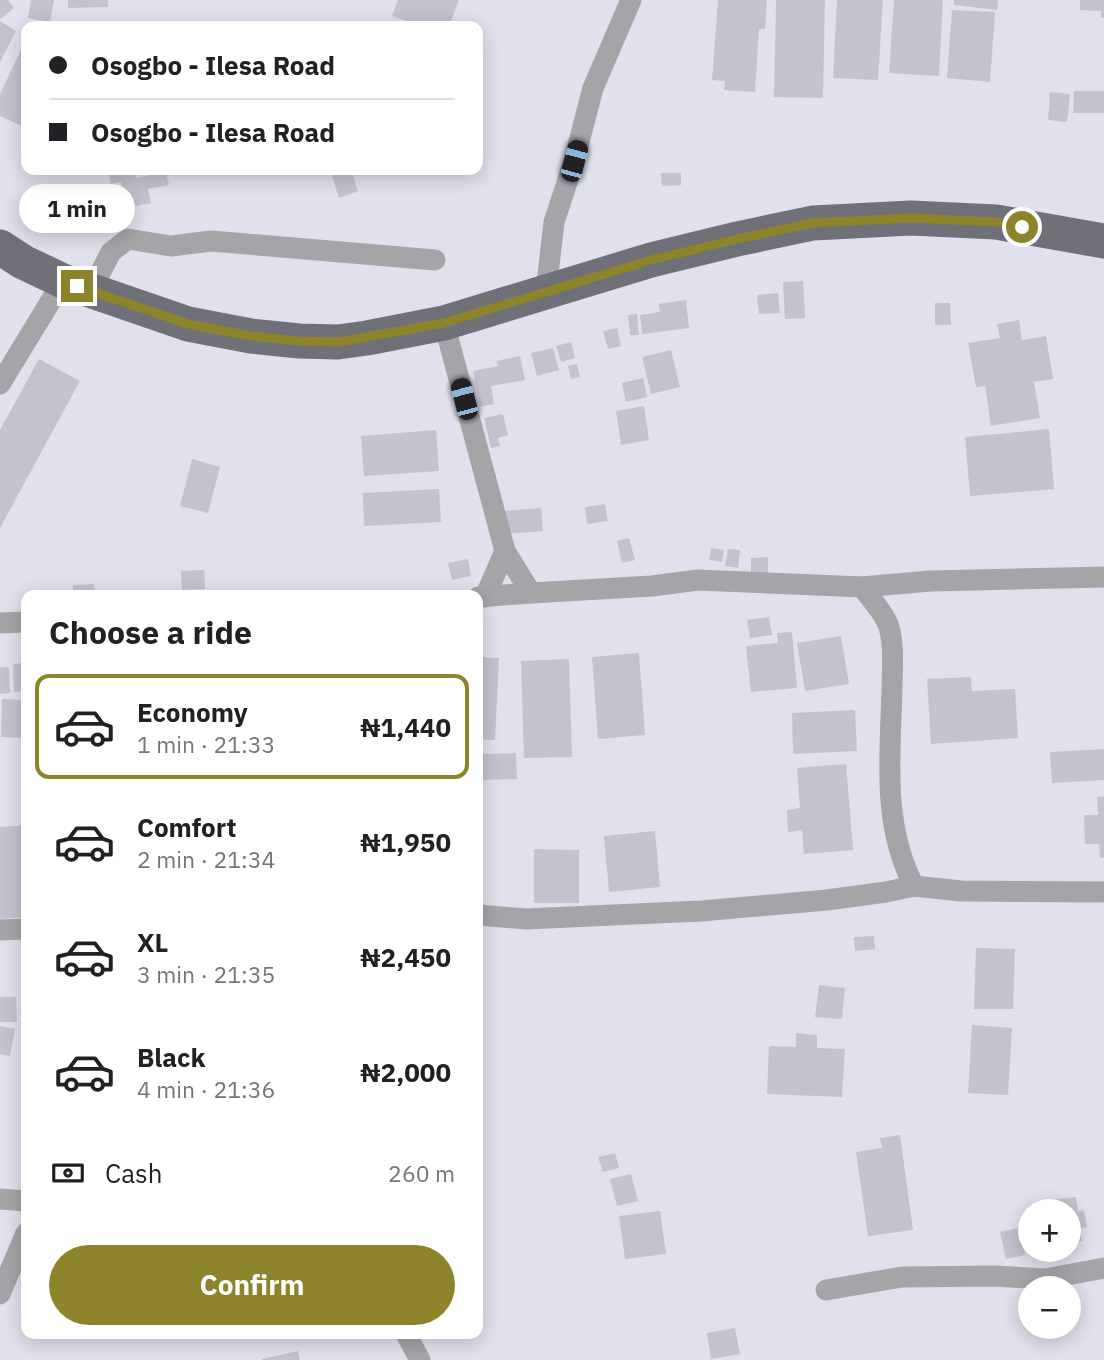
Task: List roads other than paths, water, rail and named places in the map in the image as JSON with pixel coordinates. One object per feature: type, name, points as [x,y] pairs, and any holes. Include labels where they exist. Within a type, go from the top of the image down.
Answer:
[{"type":"main road","points":[[0,247],[23,262],[77,286],[188,324],[251,336],[299,341],[348,341],[444,323],[663,257],[813,223],[911,218],[996,222],[1104,241]]},
{"type":"street","points":[[546,292],[554,222],[574,161],[593,88],[631,0]]},
{"type":"street","points":[[0,384],[77,286],[128,239],[171,246],[211,241],[435,260]]},
{"type":"street","points":[[444,323],[505,551],[531,593]]},
{"type":"street","points":[[483,593],[505,551]]},
{"type":"street","points":[[483,597],[652,586],[698,580],[862,587],[930,581],[1104,577]]},
{"type":"street","points":[[862,587],[888,623],[892,670],[889,761],[891,799],[904,867],[914,886]]},
{"type":"street","points":[[0,623],[21,622]]},
{"type":"street","points":[[483,915],[526,919],[701,911],[827,900],[914,886],[961,891],[1104,892]]},
{"type":"street","points":[[0,930],[21,929]]},
{"type":"street","points":[[0,1199],[21,1201]]},
{"type":"street","points":[[0,1294],[21,1245]]},
{"type":"street","points":[[826,1290],[902,1276],[1045,1279],[1104,1268]]},
{"type":"street","points":[[409,1339],[420,1360]]}]
